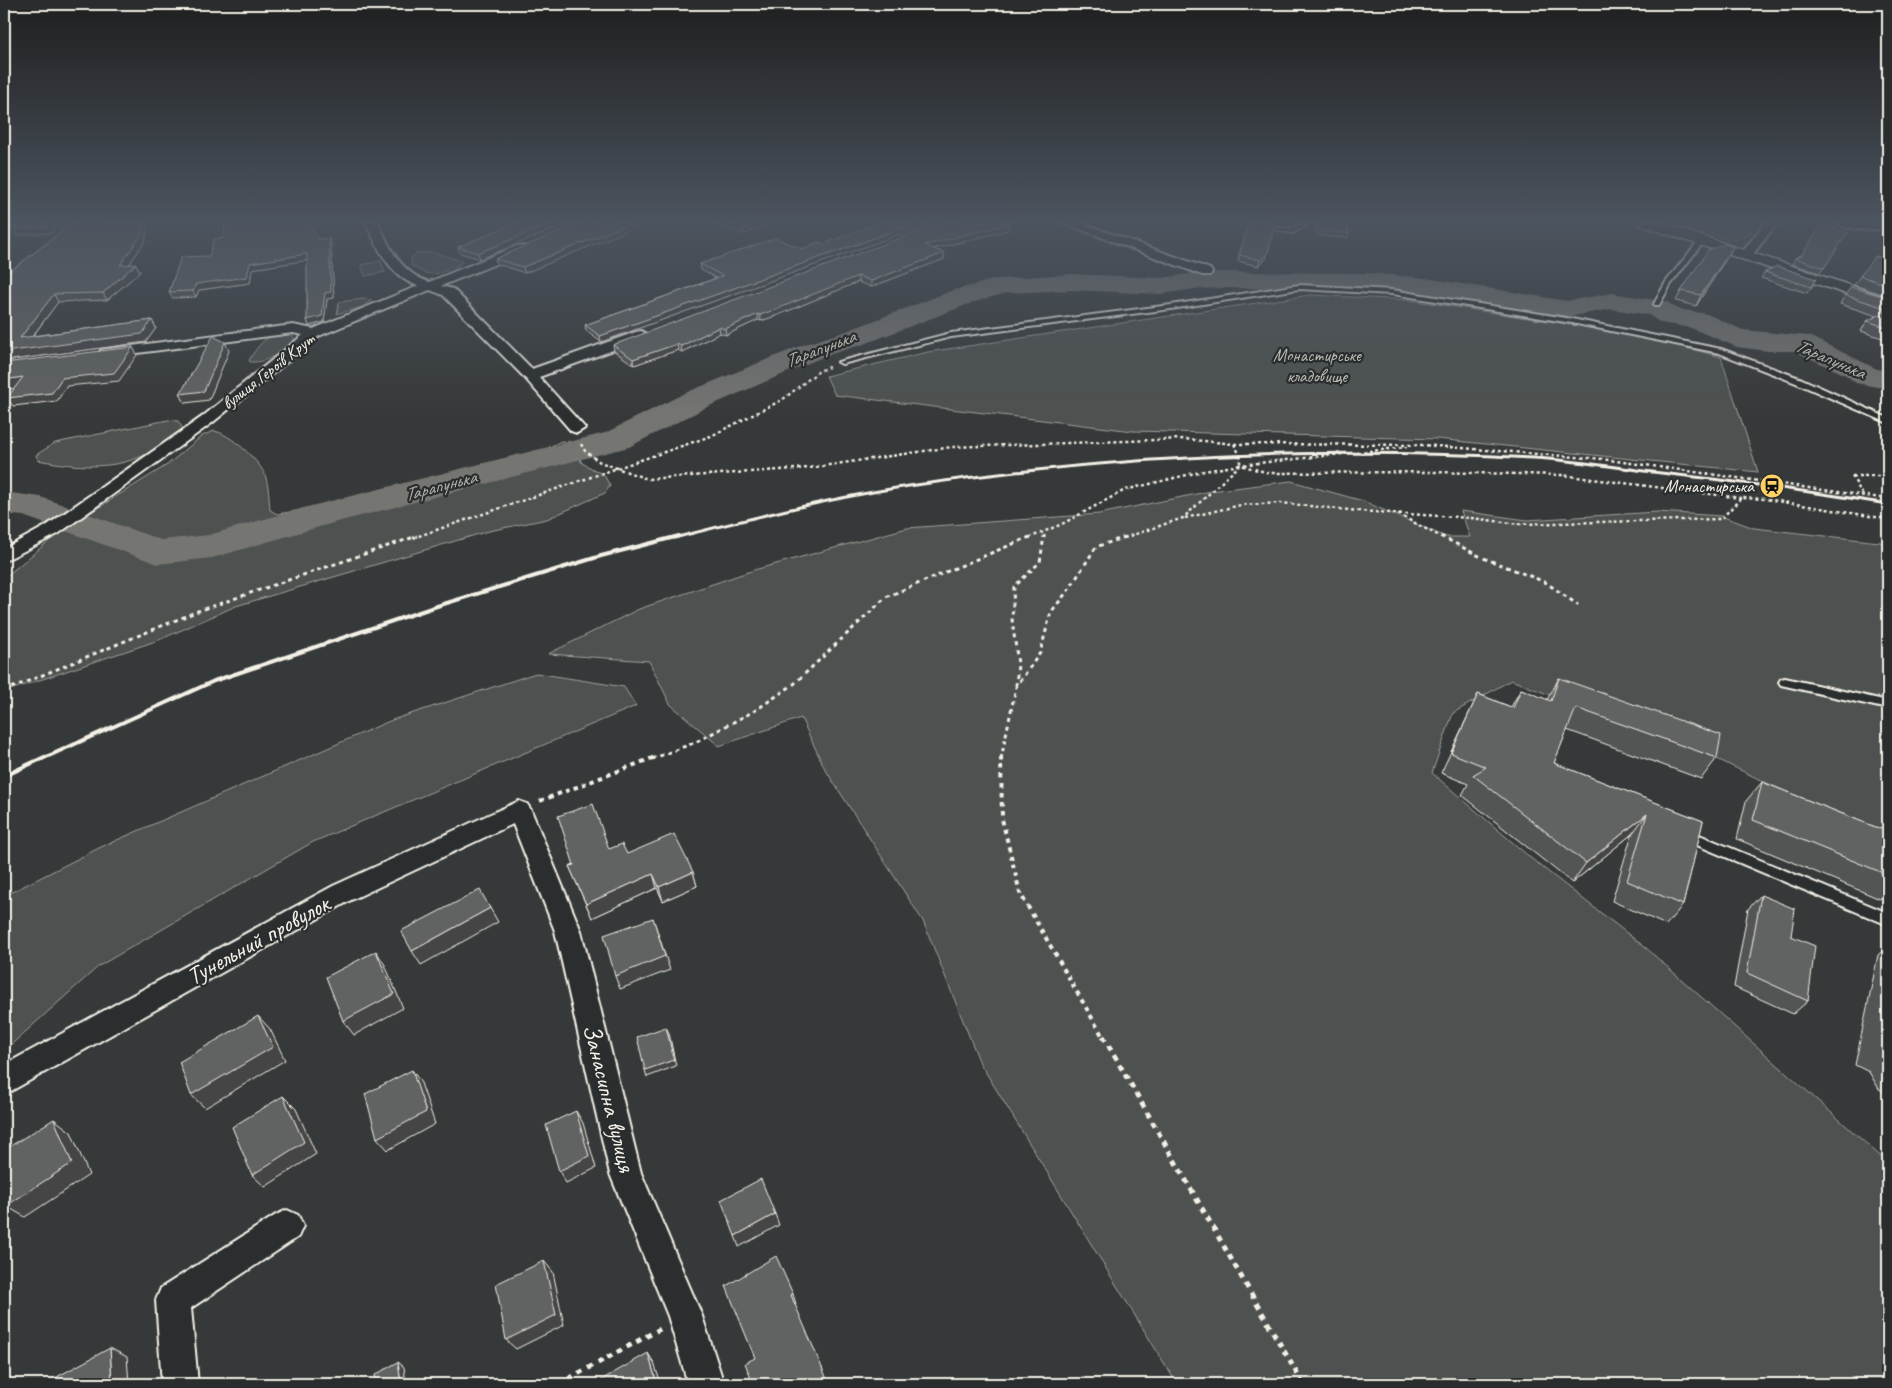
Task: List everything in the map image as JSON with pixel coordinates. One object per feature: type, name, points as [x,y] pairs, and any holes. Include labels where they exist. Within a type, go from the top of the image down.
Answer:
[{"type":"street","name":"вулиця Героїв Крут","points":[[4,556],[52,530],[207,420],[314,333],[426,287]]},
{"type":"street","points":[[431,287],[448,292],[530,375],[577,428]]},
{"type":"street","points":[[1843,287],[1888,302]]},
{"type":"street","points":[[96,354],[293,329],[314,333]]},
{"type":"street","points":[[530,375],[652,331]]},
{"type":"street","name":"Тунельний провулок","points":[[4,1081],[342,893],[519,810]]},
{"type":"street","name":"Занасипна вулиця","points":[[519,810],[568,931],[626,1174],[685,1316],[706,1384]]},
{"type":"street","points":[[180,1384],[173,1300],[287,1226]]},
{"type":"lane","points":[[1657,304],[1666,287]]},
{"type":"lane","points":[[842,362],[951,335],[1171,307],[1299,288],[1392,292],[1572,321],[1721,351],[1799,381],[1888,421]]},
{"type":"lane","points":[[1785,682],[1888,705]]},
{"type":"lane","points":[[1671,828],[1888,919]]},
{"type":"path","points":[[4,691],[198,611],[710,436],[782,400],[819,371],[842,362]]},
{"type":"path","points":[[582,447],[592,458],[628,475],[647,479],[809,468],[952,447],[1184,439],[1234,444],[1422,445],[1602,459],[1888,498]]},
{"type":"path","points":[[1183,518],[1240,465],[1240,456],[1234,444]]},
{"type":"path","points":[[519,810],[696,742],[739,719],[794,684],[886,596],[1045,531],[1125,490],[1199,472],[1240,465],[1422,445]]},
{"type":"path","points":[[1240,465],[1269,473],[1434,472],[1561,475],[1741,498],[1765,498],[1888,519]]},
{"type":"path","points":[[1863,495],[1852,476],[1888,476]]},
{"type":"path","points":[[1016,687],[1040,654],[1051,612],[1070,588],[1096,547],[1183,518],[1241,505],[1281,503],[1471,518],[1519,524],[1721,519],[1741,498]]},
{"type":"path","points":[[1396,513],[1481,557],[1544,582],[1578,605]]},
{"type":"path","points":[[1045,531],[1040,562],[1014,587],[1012,619],[1018,664],[1016,687],[1001,752],[1002,819],[1020,893],[1303,1384]]},
{"type":"path","points":[[559,1384],[685,1316]]},
{"type":"green space","name":"Монастирське кладовище","points":[[1310,295],[1409,300],[1580,326],[1669,343],[1721,357],[1758,472],[1437,439],[1133,431],[835,395],[826,376],[928,352]]},
{"type":"green space","points":[[363,299],[372,300],[362,307],[337,314],[339,302]]},
{"type":"green space","points":[[277,334],[291,334],[295,339],[280,352],[264,361],[250,362],[249,360],[260,344],[267,338]]},
{"type":"green space","points":[[168,420],[178,421],[183,429],[150,453],[133,460],[97,466],[79,466],[38,460],[36,455],[55,443]]},
{"type":"green space","points":[[214,431],[235,442],[257,462],[265,475],[269,492],[270,510],[277,514],[315,508],[436,476],[508,462],[542,451],[561,441],[571,442],[582,463],[604,475],[610,486],[605,493],[547,519],[489,531],[236,606],[159,640],[4,692],[4,578],[61,531],[167,465],[202,436]]},
{"type":"green space","points":[[1291,481],[1363,501],[1446,537],[1470,537],[1461,511],[1527,520],[1657,512],[1721,516],[1754,528],[1888,543],[1888,841],[1715,758],[1511,680],[1453,713],[1432,773],[1533,860],[1646,948],[1888,1163],[1888,1384],[1177,1384],[980,1063],[923,921],[825,769],[801,718],[719,746],[670,704],[649,661],[548,654],[639,609],[754,570],[907,528],[1099,514],[1211,491]]},
{"type":"green space","points":[[536,673],[624,687],[636,706],[313,842],[99,966],[4,1051],[4,896],[101,847],[392,720]]},
{"type":"building","points":[[4,287],[110,287],[103,293],[54,294],[20,338],[152,320],[142,334],[4,352]]},
{"type":"building","points":[[171,287],[195,287],[193,291],[169,292]]},
{"type":"building","points":[[307,287],[331,287],[331,292],[325,293],[322,316],[307,320]]},
{"type":"building","points":[[693,287],[738,287],[600,336],[585,325]]},
{"type":"building","points":[[769,287],[832,287],[777,309],[758,314],[725,329],[719,327],[681,346],[677,344],[633,359],[613,345]]},
{"type":"building","points":[[1684,287],[1706,287],[1701,295],[1681,291]]},
{"type":"building","points":[[1851,287],[1888,298],[1888,309],[1845,295]]},
{"type":"building","points":[[1888,311],[1888,328],[1867,321]]},
{"type":"building","points":[[213,336],[225,342],[204,391],[180,394]]},
{"type":"building","points":[[133,347],[114,373],[62,378],[52,393],[7,398],[23,377],[4,380],[4,363]]},
{"type":"building","points":[[1559,678],[1721,735],[1717,758],[1576,708],[1554,763],[1703,821],[1683,905],[1627,881],[1647,814],[1586,863],[1473,775],[1486,767],[1451,753],[1478,694],[1513,708],[1521,689],[1551,701]]},
{"type":"building","points":[[1762,782],[1888,832],[1888,875],[1753,820]]},
{"type":"building","points":[[593,804],[609,849],[622,844],[627,854],[674,834],[693,872],[659,887],[653,874],[586,904],[569,866],[574,865],[558,816]]},
{"type":"building","points":[[480,890],[490,908],[412,951],[401,931]]},
{"type":"building","points":[[1761,895],[1795,909],[1791,936],[1815,946],[1808,1001],[1747,973]]},
{"type":"building","points":[[653,918],[665,956],[615,976],[604,935]]},
{"type":"building","points":[[376,951],[394,994],[343,1021],[326,977]]},
{"type":"building","points":[[258,1016],[273,1047],[191,1095],[179,1062]]},
{"type":"building","points":[[666,1027],[674,1060],[645,1070],[637,1037]]},
{"type":"building","points":[[412,1070],[426,1112],[377,1138],[365,1094]]},
{"type":"building","points":[[283,1096],[304,1142],[252,1175],[232,1127]]},
{"type":"building","points":[[576,1111],[589,1156],[559,1171],[546,1125]]},
{"type":"building","points":[[54,1119],[72,1163],[6,1206],[4,1199],[4,1150]]},
{"type":"building","points":[[761,1179],[775,1214],[735,1236],[721,1200]]},
{"type":"building","points":[[776,1256],[829,1384],[753,1384],[745,1363],[755,1358],[726,1286]]},
{"type":"building","points":[[544,1261],[556,1315],[506,1340],[496,1284]]},
{"type":"building","points":[[110,1348],[112,1384],[56,1384],[55,1378]]},
{"type":"building","points":[[648,1353],[657,1384],[596,1384],[596,1383]]},
{"type":"building","points":[[398,1362],[401,1384],[376,1384],[375,1375]]},
{"type":"building","points":[[294,1379],[294,1384],[285,1384]]},
{"type":"waterway","name":"Тарапунька","points":[[4,503],[28,505],[158,552],[212,546],[320,515],[617,440],[696,400],[815,350],[854,338],[961,297],[998,287]]},
{"type":"waterway","name":"Тарапунька","points":[[1430,287],[1567,309],[1612,301],[1657,308],[1671,317],[1697,320],[1737,338],[1768,342],[1799,342],[1857,369],[1867,376],[1888,380]]},
{"type":"railway","points":[[674,538],[820,502],[909,486],[986,475],[1064,467],[1221,456],[1378,453],[1548,459],[1766,486],[1888,504]]},
{"type":"railway","points":[[42,759],[214,681],[437,606],[601,556],[679,536]]},
{"type":"railway","points":[[4,776],[45,757]]},
{"type":"place","name":"Монастирська","points":[[1772,486]]}]
